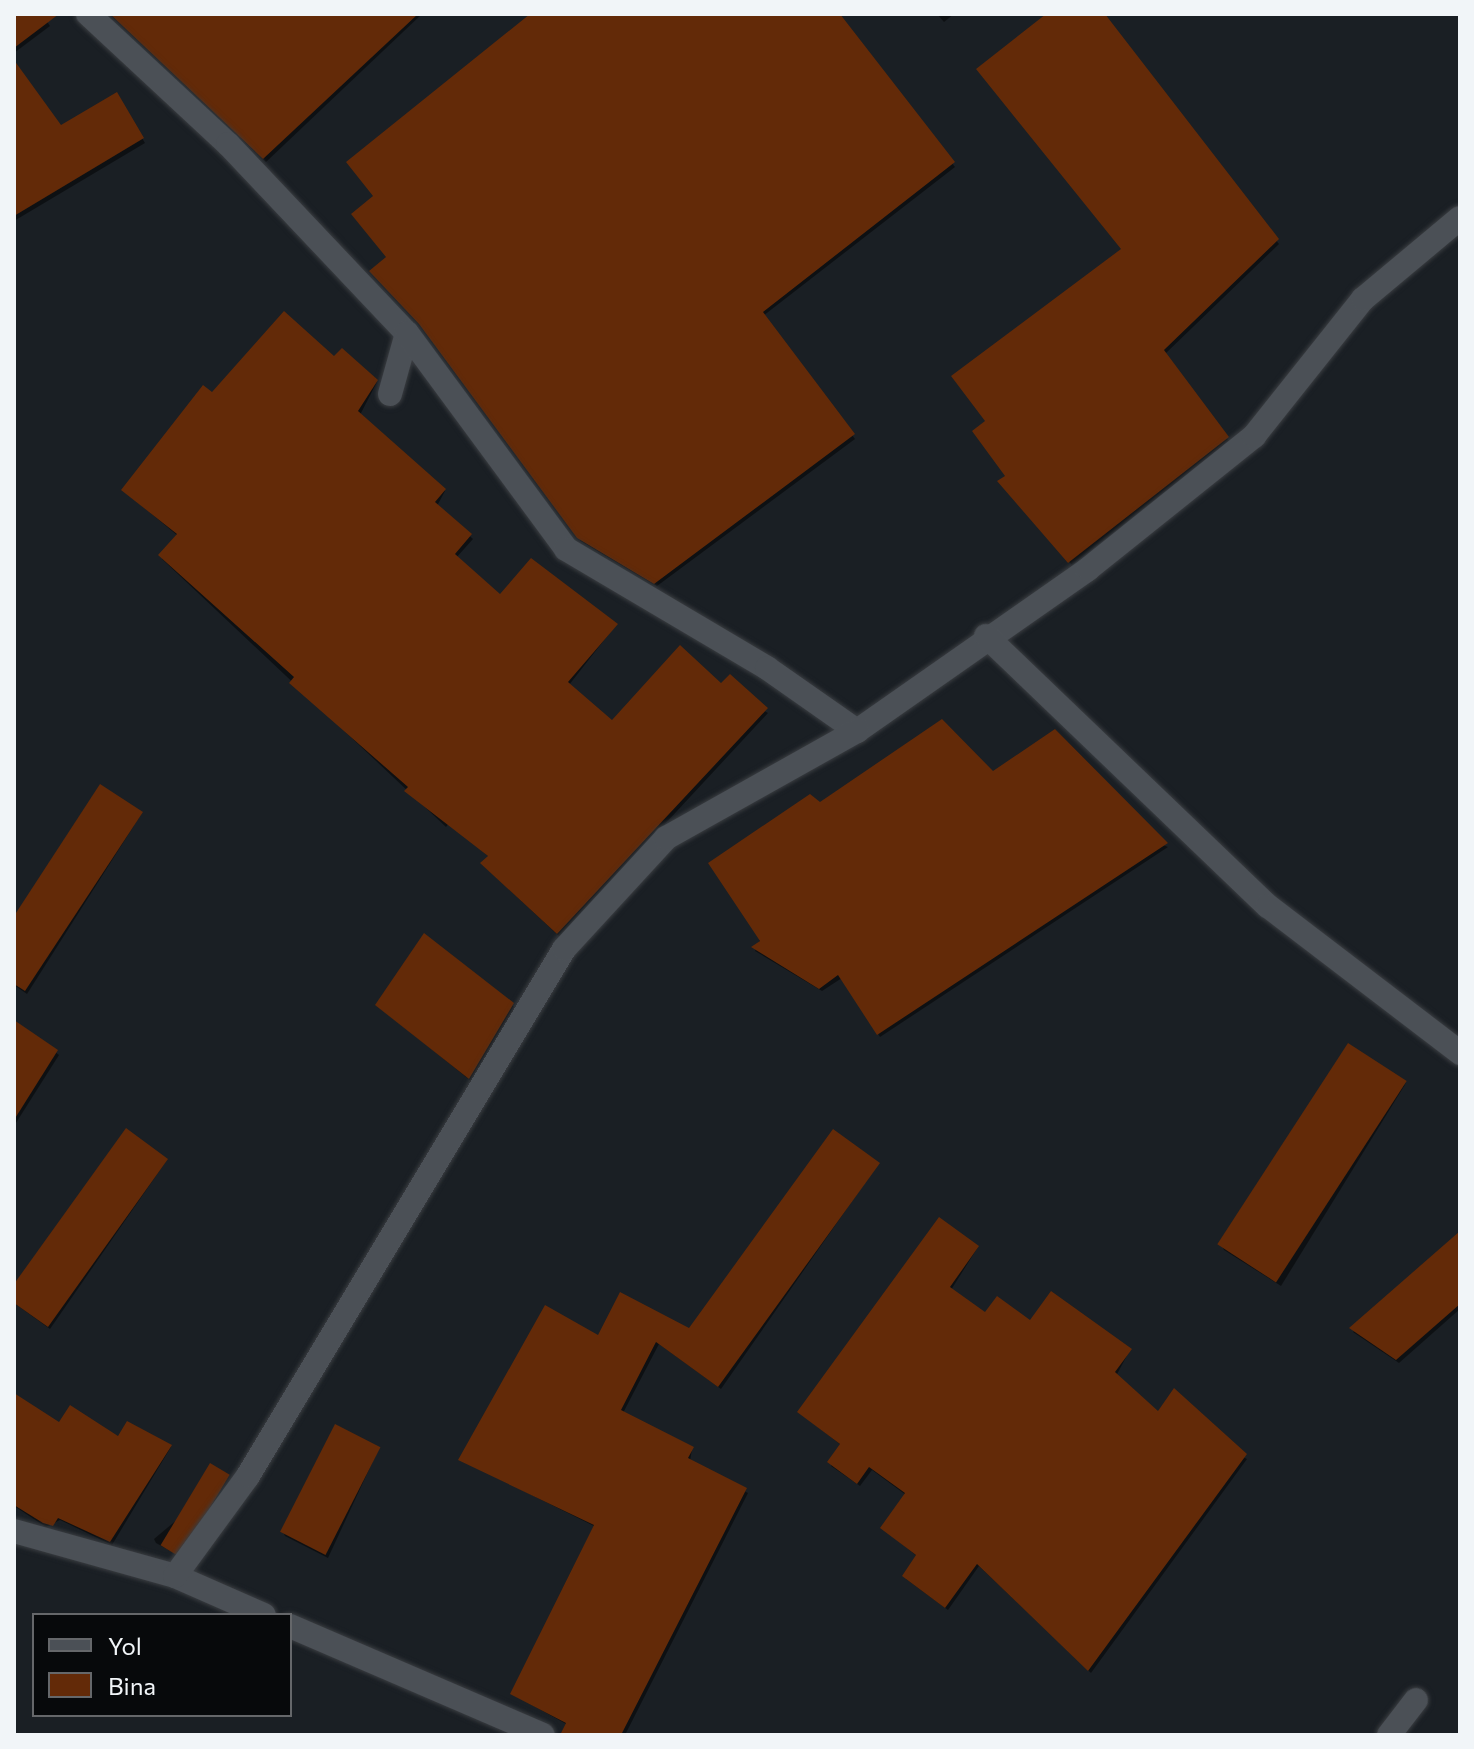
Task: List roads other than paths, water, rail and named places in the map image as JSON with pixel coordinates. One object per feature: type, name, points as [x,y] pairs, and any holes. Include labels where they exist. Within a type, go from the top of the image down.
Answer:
[{"type":"street","points":[[88,14],[228,144],[407,333],[566,549],[767,668],[857,731]]},
{"type":"street","points":[[175,1576],[248,1476],[564,949],[666,838],[857,731],[986,636],[1088,569],[1254,436],[1363,299],[1460,218]]},
{"type":"street","points":[[390,394],[407,333]]},
{"type":"street","points":[[986,636],[1268,906],[1460,1053]]},
{"type":"street","points":[[14,1531],[175,1576],[259,1613]]},
{"type":"street","points":[[292,1627],[543,1735]]},
{"type":"street","points":[[1389,1735],[1416,1700]]}]
